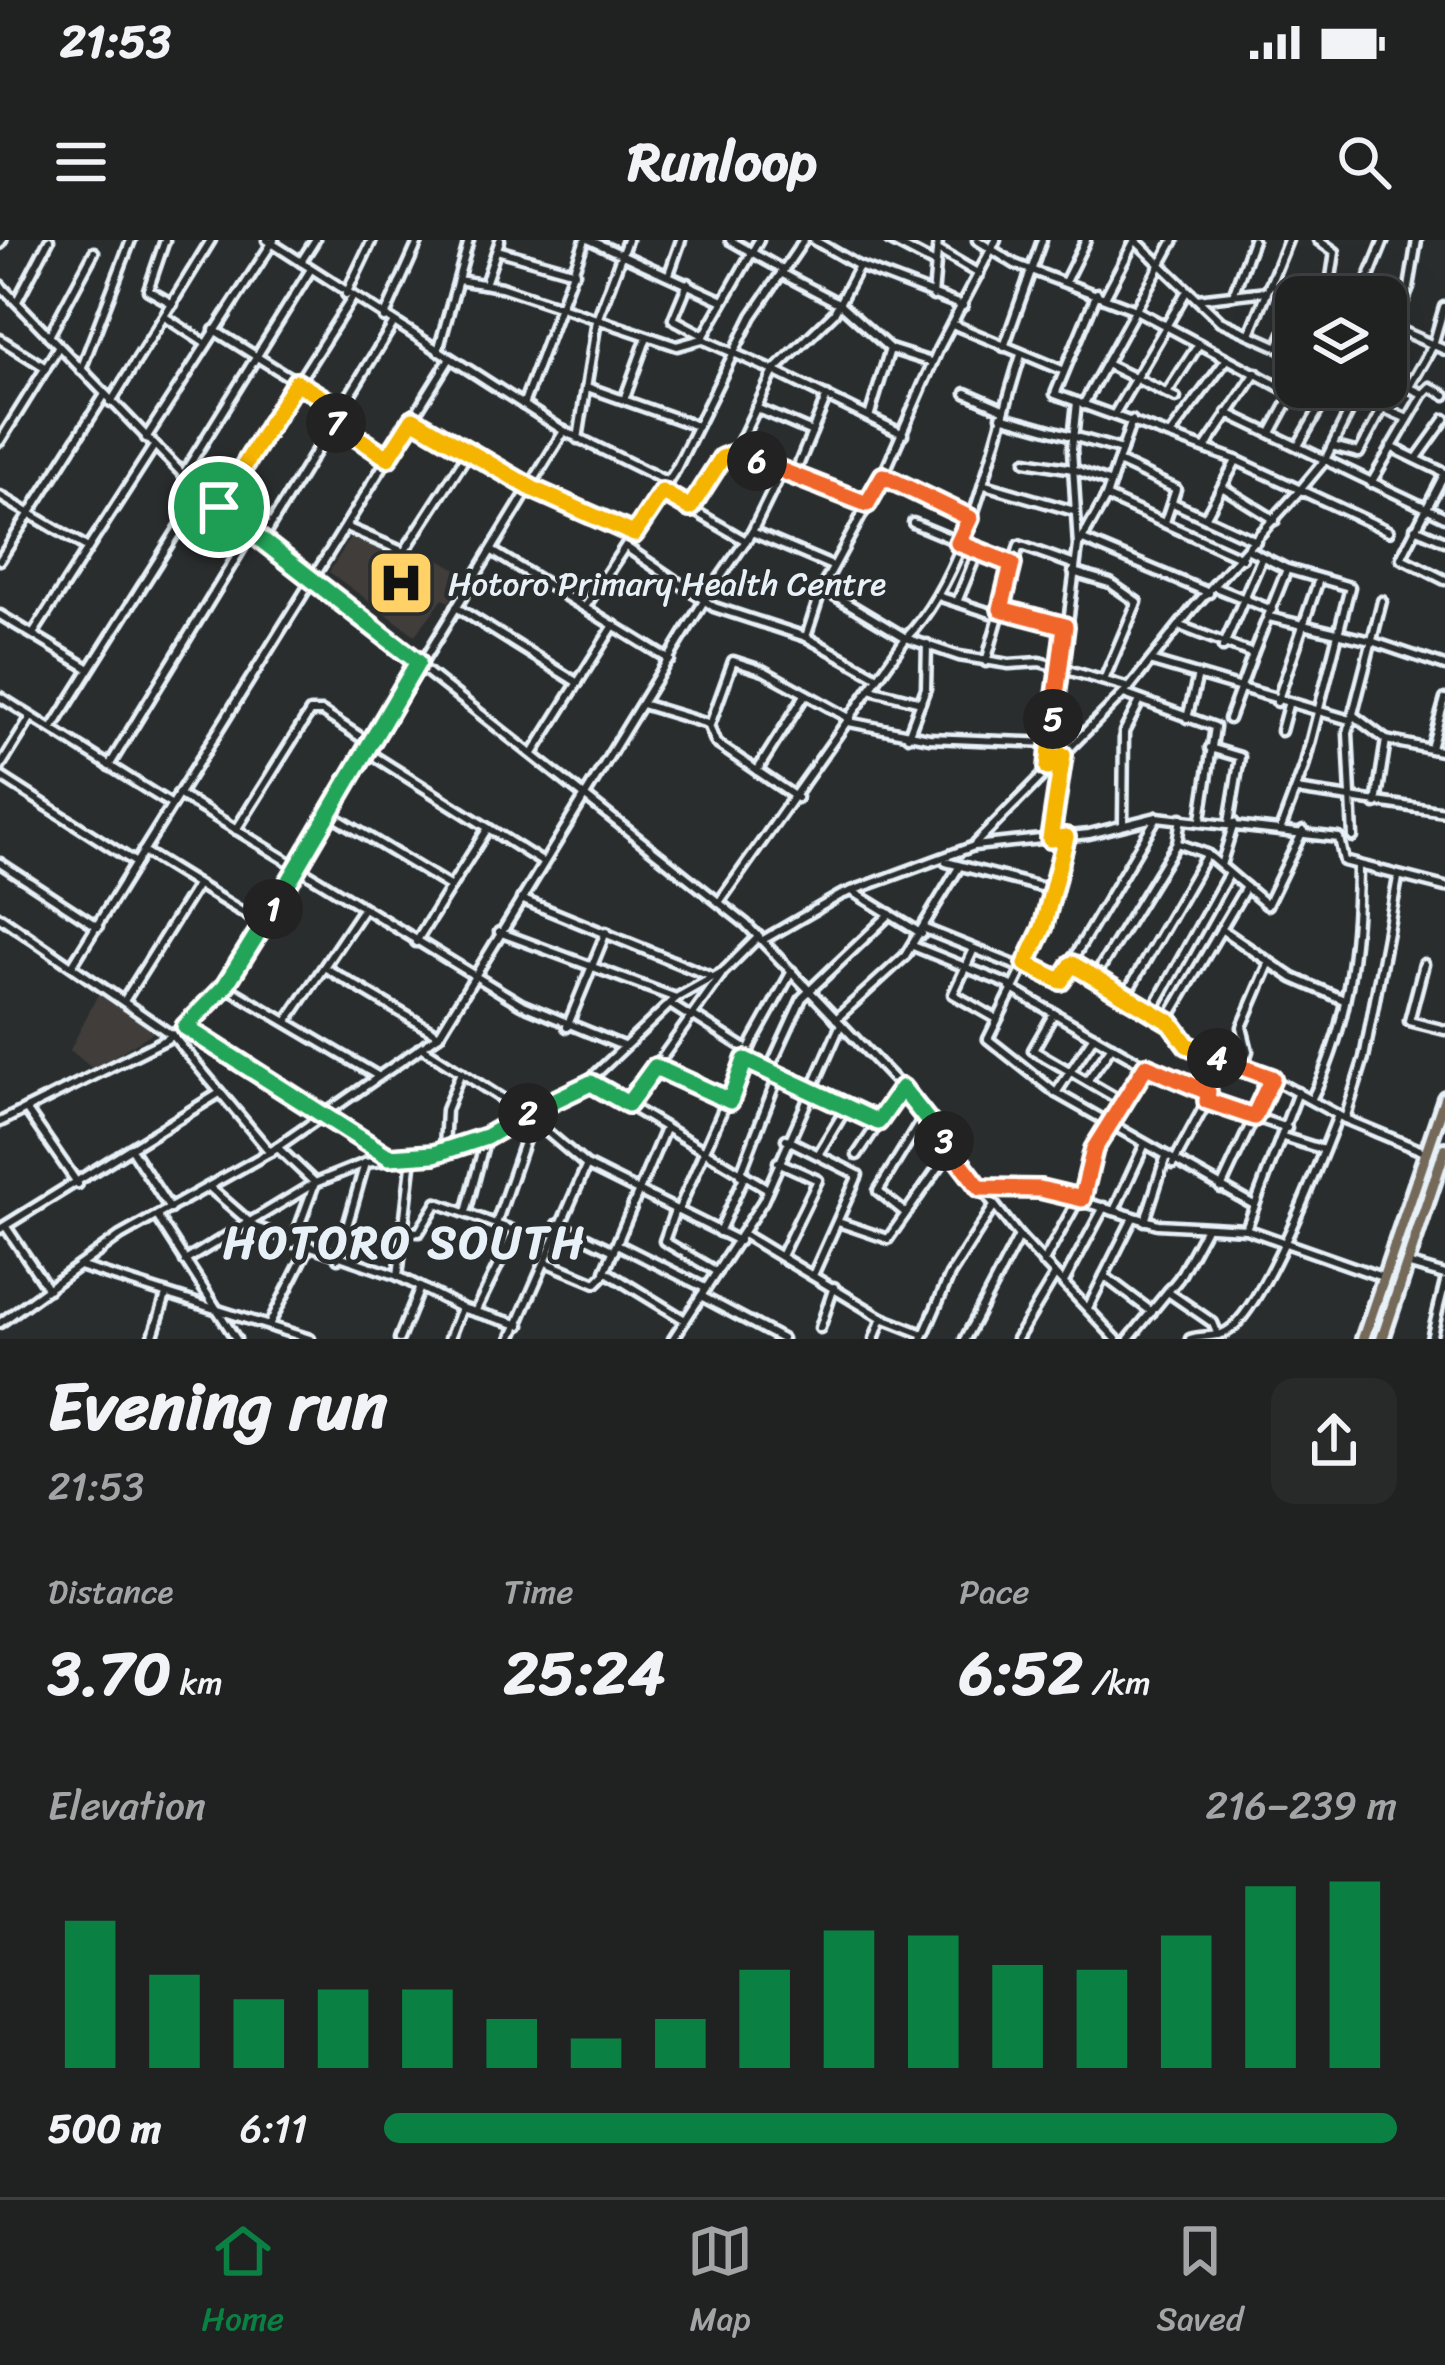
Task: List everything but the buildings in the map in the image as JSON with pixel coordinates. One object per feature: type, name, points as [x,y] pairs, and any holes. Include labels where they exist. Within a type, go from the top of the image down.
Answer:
[{"type":"main road","points":[[1364,1339],[1445,1098]]},
{"type":"main road","points":[[1382,1339],[1445,1148]]},
{"type":"street","points":[[16,302],[49,240]]},
{"type":"street","points":[[81,370],[130,240]]},
{"type":"street","points":[[165,240],[148,290],[173,304]]},
{"type":"street","points":[[111,402],[211,240]]},
{"type":"street","points":[[301,262],[314,240]]},
{"type":"street","points":[[219,507],[349,296],[373,240]]},
{"type":"street","points":[[384,318],[418,240]]},
{"type":"street","points":[[437,352],[469,240]]},
{"type":"street","points":[[485,284],[500,240]]},
{"type":"street","points":[[523,406],[587,240],[722,300]]},
{"type":"street","points":[[578,439],[590,388],[597,320],[627,240]]},
{"type":"street","points":[[669,274],[681,240]]},
{"type":"street","points":[[730,240],[840,304],[890,349],[932,362]]},
{"type":"street","points":[[458,280],[563,307],[677,346],[702,337],[759,240]]},
{"type":"street","points":[[814,240],[859,266],[963,306]]},
{"type":"street","points":[[889,240],[935,264]]},
{"type":"street","points":[[933,296],[938,240]]},
{"type":"street","points":[[977,240],[1028,269],[1136,310],[1275,382]]},
{"type":"street","points":[[806,637],[832,566],[883,476],[932,362],[996,240]]},
{"type":"street","points":[[1004,347],[1042,240]]},
{"type":"street","points":[[1066,280],[1086,240]]},
{"type":"street","points":[[1275,346],[1190,296],[1135,240],[1061,370],[1055,394],[1236,460],[1389,531]]},
{"type":"street","points":[[1080,543],[1072,433],[1080,404],[1174,240]]},
{"type":"street","points":[[1233,295],[1253,240]]},
{"type":"street","points":[[1250,334],[1288,240]]},
{"type":"street","points":[[1318,240],[1335,251],[1331,276]]},
{"type":"street","points":[[1369,276],[1384,240]]},
{"type":"street","points":[[1407,292],[1417,240]]},
{"type":"street","points":[[146,438],[271,241],[349,296],[564,431],[668,482]]},
{"type":"street","points":[[585,607],[668,482],[733,354],[800,242]]},
{"type":"street","points":[[497,250],[575,272]]},
{"type":"street","points":[[938,250],[979,274]]},
{"type":"street","points":[[49,336],[94,252]]},
{"type":"street","points":[[690,508],[718,460],[735,453],[774,371],[840,304],[859,266]]},
{"type":"street","points":[[183,475],[311,269]]},
{"type":"street","points":[[688,283],[672,318],[733,354],[903,434]]},
{"type":"street","points":[[0,285],[201,493],[586,793],[761,938],[902,1088],[1019,1236],[1116,1339]]},
{"type":"street","points":[[1114,416],[1165,326],[1190,296],[1275,290]]},
{"type":"street","points":[[1423,394],[1409,387],[1433,345],[1444,307]]},
{"type":"street","points":[[165,317],[205,343]]},
{"type":"street","points":[[261,541],[393,324]]},
{"type":"street","points":[[952,324],[1061,370]]},
{"type":"street","points":[[214,330],[342,410]]},
{"type":"street","points":[[1407,333],[1445,350]]},
{"type":"street","points":[[626,397],[647,337]]},
{"type":"street","points":[[0,338],[46,368]]},
{"type":"street","points":[[1167,393],[1199,344]]},
{"type":"street","points":[[0,441],[59,347]]},
{"type":"street","points":[[869,417],[890,349]]},
{"type":"street","points":[[720,901],[906,638],[926,620],[986,485],[1021,355]]},
{"type":"street","points":[[1171,434],[1227,358]]},
{"type":"street","points":[[73,964],[449,360]]},
{"type":"street","points":[[1106,364],[1176,398]]},
{"type":"street","points":[[1205,448],[1256,373]]},
{"type":"street","points":[[1371,483],[1423,394],[1430,387],[1445,395]]},
{"type":"street","points":[[590,388],[697,426]]},
{"type":"street","points":[[966,393],[1002,412],[1122,450]]},
{"type":"street","points":[[1,556],[104,394]]},
{"type":"street","points":[[793,478],[827,396]]},
{"type":"street","points":[[1272,432],[1285,408]]},
{"type":"street","points":[[1299,444],[1320,408]]},
{"type":"street","points":[[628,1104],[724,971],[761,938],[851,891],[944,861],[974,846],[1127,691],[1275,520],[1325,460],[1351,408]]},
{"type":"street","points":[[1332,446],[1359,452],[1383,408],[1408,419]]},
{"type":"street","points":[[756,409],[812,433]]},
{"type":"street","points":[[1227,413],[1445,517]]},
{"type":"street","points":[[0,417],[12,424]]},
{"type":"street","points":[[413,419],[533,489],[634,534]]},
{"type":"street","points":[[1048,768],[1080,543],[1106,497],[1132,420]]},
{"type":"street","points":[[334,422],[388,458]]},
{"type":"street","points":[[1417,458],[1443,425]]},
{"type":"street","points":[[0,1122],[173,1036],[225,986],[418,662],[494,552],[564,431]]},
{"type":"street","points":[[32,634],[154,446]]},
{"type":"street","points":[[1391,447],[1445,473],[1401,558],[1445,580]]},
{"type":"street","points":[[346,527],[404,552],[469,452]]},
{"type":"street","points":[[735,453],[867,504]]},
{"type":"street","points":[[1207,516],[1236,460]]},
{"type":"street","points":[[1026,461],[1073,469],[1111,483]]},
{"type":"street","points":[[1118,462],[1173,487],[1165,522]]},
{"type":"street","points":[[0,1323],[79,1265],[325,1117],[376,1075],[439,1035],[704,601],[752,532],[781,473]]},
{"type":"street","points":[[883,476],[970,518]]},
{"type":"street","points":[[986,485],[1076,511]]},
{"type":"street","points":[[1222,487],[1275,520]]},
{"type":"street","points":[[662,492],[746,541]]},
{"type":"street","points":[[52,729],[201,493]]},
{"type":"street","points":[[0,496],[88,548]]},
{"type":"street","points":[[1106,497],[1242,558]]},
{"type":"street","points":[[1173,503],[1256,541]]},
{"type":"street","points":[[914,523],[1012,564]]},
{"type":"street","points":[[1414,527],[1445,541]]},
{"type":"street","points":[[752,532],[832,566]]},
{"type":"street","points":[[109,766],[251,533]]},
{"type":"street","points":[[1080,543],[1242,599],[1305,628],[1371,641],[1445,666]]},
{"type":"street","points":[[986,662],[1012,564],[1022,545],[1109,583],[1138,602],[1104,680]]},
{"type":"street","points":[[626,547],[704,601],[735,616],[806,637],[878,677]]},
{"type":"street","points":[[1249,550],[1287,569],[1350,587],[1296,790],[1281,828]]},
{"type":"street","points":[[957,602],[978,551]]},
{"type":"street","points":[[494,552],[670,661]]},
{"type":"street","points":[[1223,647],[1262,557]]},
{"type":"street","points":[[1229,719],[1287,569]]},
{"type":"street","points":[[1277,702],[1319,579]]},
{"type":"street","points":[[822,588],[906,638],[986,662],[1060,666],[1215,727],[1201,820]]},
{"type":"street","points":[[938,596],[1065,626]]},
{"type":"street","points":[[1353,837],[1348,779],[1352,717],[1382,601]]},
{"type":"street","points":[[456,607],[578,683]]},
{"type":"street","points":[[0,615],[88,668]]},
{"type":"street","points":[[533,752],[614,626]]},
{"type":"street","points":[[1180,626],[1223,647],[1252,654]]},
{"type":"street","points":[[908,736],[921,702],[927,644]]},
{"type":"street","points":[[797,798],[716,743],[710,725],[733,662],[764,671],[850,720],[908,736],[1051,743]]},
{"type":"street","points":[[1152,662],[1277,702],[1352,717],[1386,740],[1445,752]]},
{"type":"street","points":[[1187,718],[1197,679]]},
{"type":"street","points":[[870,689],[921,702]]},
{"type":"street","points":[[757,771],[805,695]]},
{"type":"street","points":[[0,698],[172,805]]},
{"type":"street","points":[[1430,748],[1445,700]]},
{"type":"street","points":[[1123,825],[1124,732],[1140,701]]},
{"type":"street","points":[[642,704],[710,725]]},
{"type":"street","points":[[1281,731],[1288,705]]},
{"type":"street","points":[[236,830],[310,712],[322,712],[542,862]]},
{"type":"street","points":[[0,767],[31,716]]},
{"type":"street","points":[[1376,805],[1386,740]]},
{"type":"street","points":[[1151,1012],[1225,869],[1240,759],[1210,748]]},
{"type":"street","points":[[1050,839],[1063,755]]},
{"type":"street","points":[[0,776],[136,863]]},
{"type":"street","points":[[1296,790],[1445,812]]},
{"type":"street","points":[[178,794],[473,977],[567,1027],[625,1047]]},
{"type":"street","points":[[330,814],[451,886]]},
{"type":"street","points":[[851,891],[924,931],[1061,981],[1156,818]]},
{"type":"street","points":[[974,846],[1181,818],[1339,838],[1344,861],[1358,868],[1445,887]]},
{"type":"street","points":[[1093,978],[1177,843],[1181,818]]},
{"type":"street","points":[[416,942],[488,828]]},
{"type":"street","points":[[1177,843],[1207,854],[1269,905],[1303,832]]},
{"type":"street","points":[[1066,837],[1024,966],[988,1039],[1055,1093],[1113,1123],[1169,1162],[1254,1205]]},
{"type":"street","points":[[143,851],[264,925]]},
{"type":"street","points":[[1125,996],[1207,854]]},
{"type":"street","points":[[944,861],[1052,890]]},
{"type":"street","points":[[0,863],[98,927]]},
{"type":"street","points":[[674,1339],[768,1190],[839,1022],[913,946],[959,867]]},
{"type":"street","points":[[1311,1100],[1357,948],[1358,868]]},
{"type":"street","points":[[1190,1339],[1218,1335],[1236,1324],[1286,1239],[1342,1117],[1364,1058],[1398,878]]},
{"type":"street","points":[[124,1001],[197,885]]},
{"type":"street","points":[[1167,1021],[1246,887]]},
{"type":"street","points":[[520,899],[712,977]]},
{"type":"street","points":[[288,1020],[363,909]]},
{"type":"street","points":[[769,1070],[799,1002],[890,914]]},
{"type":"street","points":[[0,917],[173,1036],[218,1094],[315,1183]]},
{"type":"street","points":[[1221,928],[1269,964],[1344,1000]]},
{"type":"street","points":[[499,932],[596,965],[673,1001],[749,1052]]},
{"type":"street","points":[[567,1027],[606,932]]},
{"type":"street","points":[[913,946],[1011,987],[1146,1066],[1208,1092],[1169,1162],[1145,1221]]},
{"type":"street","points":[[974,950],[953,994],[995,1018]]},
{"type":"street","points":[[1072,964],[1167,1021],[1192,1048],[1272,1078],[1342,1117],[1427,1153]]},
{"type":"street","points":[[1242,1067],[1247,1042],[1242,1028],[1269,964]]},
{"type":"street","points":[[1424,964],[1409,1021],[1445,1030]]},
{"type":"street","points":[[324,967],[439,1035]]},
{"type":"street","points":[[185,1261],[315,1183],[365,1163],[412,1157],[486,1137],[591,1083],[673,1001],[724,971]]},
{"type":"street","points":[[717,1272],[664,1241],[745,1060],[792,971]]},
{"type":"street","points":[[225,986],[376,1075]]},
{"type":"street","points":[[1054,1013],[1033,1050],[1126,1104]]},
{"type":"street","points":[[185,1027],[389,1157]]},
{"type":"street","points":[[1055,1093],[1094,1036]]},
{"type":"street","points":[[1087,1082],[1112,1046]]},
{"type":"street","points":[[423,1048],[529,1116],[586,1166],[719,1232],[782,1254],[883,1318],[922,1336],[950,1276],[994,1206]]},
{"type":"street","points":[[745,1060],[812,1087],[878,1122]]},
{"type":"street","points":[[1043,1263],[1080,1198],[1094,1149],[1146,1066]]},
{"type":"street","points":[[655,1067],[730,1101]]},
{"type":"street","points":[[444,1150],[446,1110],[461,1072]]},
{"type":"street","points":[[719,1232],[778,1074]]},
{"type":"street","points":[[1221,1188],[1272,1078]]},
{"type":"street","points":[[591,1083],[768,1190]]},
{"type":"street","points":[[857,1155],[902,1088]]},
{"type":"street","points":[[1246,1228],[1298,1091]]},
{"type":"street","points":[[48,1289],[3,1228],[133,1152],[218,1094]]},
{"type":"street","points":[[1207,1101],[1324,1150]]},
{"type":"street","points":[[818,1154],[848,1105]]},
{"type":"street","points":[[26,1109],[78,1184]]},
{"type":"street","points":[[497,1221],[529,1116]]},
{"type":"street","points":[[906,1213],[878,1191],[924,1116]]},
{"type":"street","points":[[546,1262],[596,1283],[605,1274],[665,1129]]},
{"type":"street","points":[[466,1210],[486,1137]]},
{"type":"street","points":[[786,1139],[858,1175],[814,1274]]},
{"type":"street","points":[[1114,1211],[1144,1146]]},
{"type":"street","points":[[840,1223],[887,1239],[951,1150]]},
{"type":"street","points":[[133,1152],[171,1210]]},
{"type":"street","points":[[398,1276],[412,1157]]},
{"type":"street","points":[[778,1162],[818,1180],[782,1254]]},
{"type":"street","points":[[338,1258],[365,1163]]},
{"type":"street","points":[[511,1339],[586,1166]]},
{"type":"street","points":[[293,1243],[315,1183]]},
{"type":"street","points":[[209,1187],[246,1221],[293,1243],[398,1276],[460,1308],[520,1325]]},
{"type":"street","points":[[980,1188],[1040,1189],[1145,1221],[1246,1228],[1385,1278]]},
{"type":"street","points":[[404,1231],[419,1232],[437,1203],[497,1221],[516,1234],[475,1312]]},
{"type":"street","points":[[1064,1282],[1104,1207]]},
{"type":"street","points":[[158,1216],[236,1339]]},
{"type":"street","points":[[1088,1307],[1133,1218]]},
{"type":"street","points":[[558,1224],[703,1292],[782,1339]]},
{"type":"street","points":[[1129,1339],[1168,1292],[1205,1228]]},
{"type":"street","points":[[965,1339],[1019,1236]]},
{"type":"street","points":[[268,1324],[308,1248]]},
{"type":"street","points":[[1407,1264],[1445,1279],[1431,1339]]},
{"type":"street","points":[[79,1265],[310,1339]]},
{"type":"street","points":[[605,1274],[685,1320]]},
{"type":"street","points":[[1017,1339],[1055,1275]]},
{"type":"street","points":[[1104,1276],[1152,1312]]},
{"type":"street","points":[[820,1328],[834,1287]]},
{"type":"street","points":[[399,1339],[419,1290]]},
{"type":"street","points":[[1168,1292],[1213,1323],[1218,1335]]},
{"type":"street","points":[[152,1339],[166,1294]]},
{"type":"street","points":[[449,1339],[460,1308]]},
{"type":"street","points":[[874,1339],[883,1318]]},
{"type":"street","points":[[218,1339],[222,1323]]},
{"type":"shaded area","name":"Hotoro Primary Health Centre","points":[[353,534],[409,567],[423,549],[465,574],[449,602],[443,599],[415,635],[329,572]]},
{"type":"shaded area","points":[[99,992],[157,1030],[93,1069],[70,1050]]},
{"type":"place","name":"Hotoro Primary Health Centre","points":[[401,583]]},
{"type":"district","name":"HOTORO SOUTH","points":[[405,1242]]},
{"type":"route","points":[[296,382],[342,410],[334,422],[388,458],[413,419],[533,489],[634,534],[662,492],[690,508],[718,460],[739,452],[781,473],[867,504],[883,476],[970,518],[958,543],[1012,564],[1001,609],[1065,626],[1048,768],[1063,755],[1050,839],[1066,837],[1043,928],[1026,964],[1061,981],[1072,964],[1171,1023],[1192,1048],[1272,1078],[1254,1117],[1207,1101],[1208,1092],[1146,1066],[1094,1149],[1082,1199],[1040,1189],[980,1188],[902,1088],[878,1122],[812,1087],[745,1060],[730,1101],[655,1067],[628,1104],[591,1083],[486,1137],[426,1156],[389,1157],[185,1027],[225,986],[418,662],[219,507],[296,382]]}]
